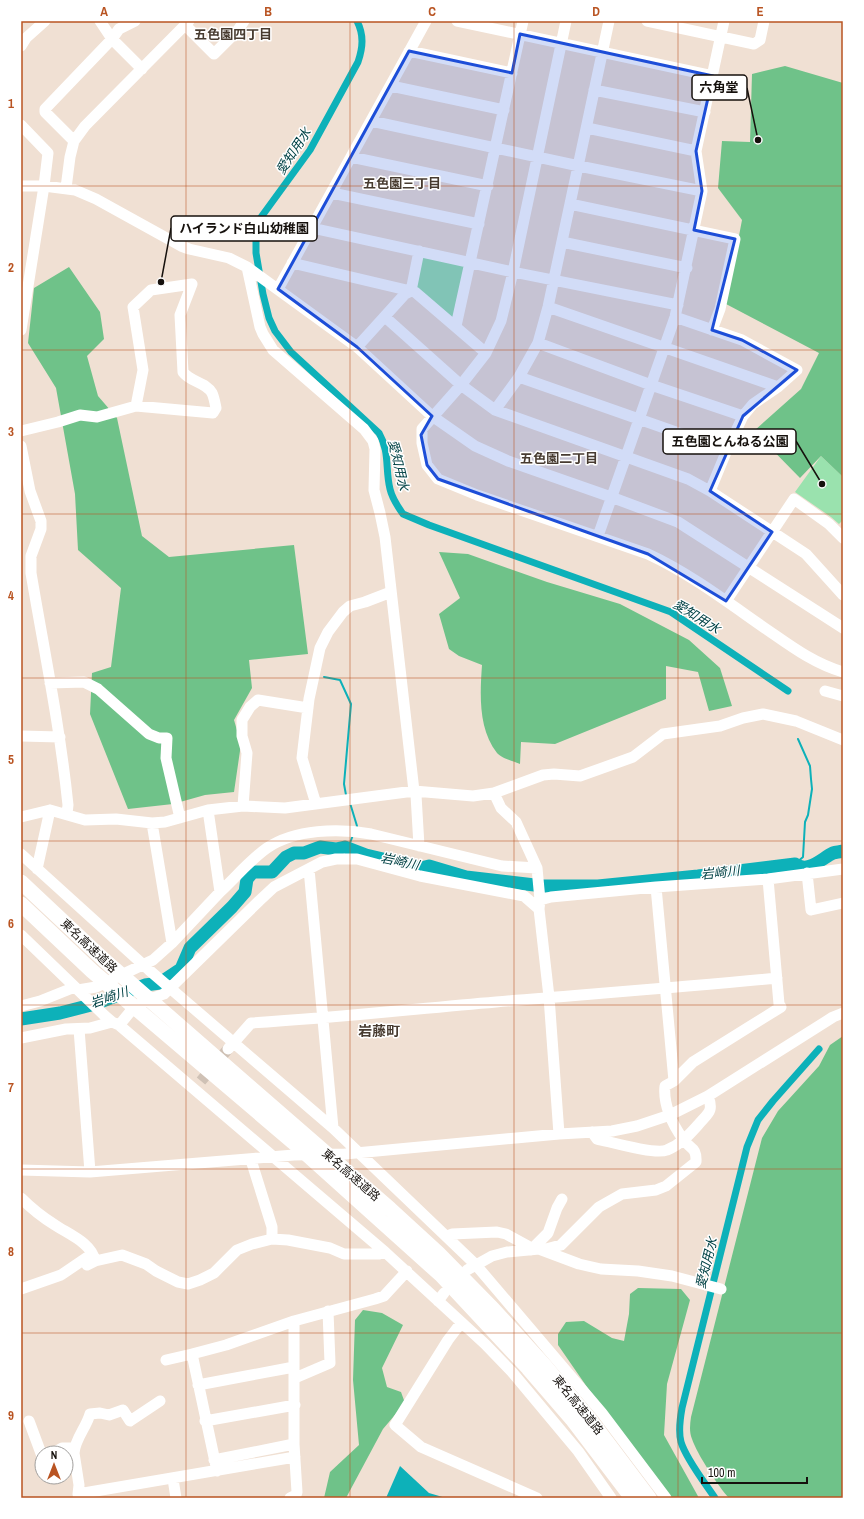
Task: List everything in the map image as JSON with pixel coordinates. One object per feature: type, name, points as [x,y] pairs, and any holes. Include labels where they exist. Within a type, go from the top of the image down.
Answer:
[{"type":"highway","name":"東名高速道路","points":[[21,882],[109,965],[173,1020],[300,1139],[345,1179],[438,1253],[493,1309],[545,1366],[588,1417],[649,1498]]},
{"type":"highway","name":"東名高速道路","points":[[21,904],[92,971],[156,1026],[300,1139]]},
{"type":"highway","points":[[21,907],[68,948]]},
{"type":"highway","name":"東名高速道路","points":[[345,1179],[441,1275],[528,1368],[572,1419],[632,1498]]},
{"type":"street","points":[[21,46],[26,38],[45,21]]},
{"type":"street","points":[[100,21],[112,39],[142,69]]},
{"type":"street","points":[[74,142],[45,112],[45,109],[112,39],[119,29],[135,21]]},
{"type":"street","points":[[66,188],[70,157],[74,142],[85,126],[187,23],[214,54],[238,30],[244,21]]},
{"type":"street","points":[[278,289],[426,21]]},
{"type":"street","points":[[457,21],[713,76]]},
{"type":"street","points":[[456,326],[488,186],[523,21]]},
{"type":"street","points":[[566,21],[536,157],[513,272],[501,321],[486,353],[461,385],[422,429],[421,435],[428,465],[438,479],[477,495],[598,536],[664,561],[726,601],[802,654],[823,665],[843,672]]},
{"type":"street","points":[[495,410],[519,376],[538,343],[548,308],[609,21]]},
{"type":"street","points":[[647,21],[754,44],[760,40],[764,21]]},
{"type":"street","points":[[598,536],[678,305],[702,191],[696,150],[724,21]]},
{"type":"street","points":[[409,51],[512,73]]},
{"type":"street","points":[[391,86],[504,110]]},
{"type":"street","points":[[594,90],[704,112]]},
{"type":"street","points":[[371,121],[702,191]]},
{"type":"street","points":[[21,125],[48,153],[21,330]]},
{"type":"street","points":[[587,128],[696,150]]},
{"type":"street","points":[[352,157],[488,186]]},
{"type":"street","points":[[21,186],[44,186],[75,190],[96,199],[185,247],[229,258],[248,268],[357,347],[432,416],[464,439],[486,452],[678,522],[843,628]]},
{"type":"street","points":[[332,193],[479,224]]},
{"type":"street","points":[[570,204],[734,239],[720,309],[712,330]]},
{"type":"street","points":[[312,228],[513,272],[678,305]]},
{"type":"street","points":[[562,242],[687,268]]},
{"type":"street","points":[[411,291],[419,251]]},
{"type":"street","points":[[292,263],[415,292],[486,353]]},
{"type":"street","points":[[248,268],[262,334],[273,350],[364,429],[373,441],[376,449],[376,460],[373,472],[374,490],[385,537],[414,791],[416,795],[419,846]]},
{"type":"street","points":[[21,431],[80,415],[97,417],[136,406],[213,412],[216,408],[212,392],[207,387],[186,376],[183,372],[180,315],[192,284],[151,290],[133,307],[142,370],[136,406]]},
{"type":"street","points":[[357,347],[405,294],[411,291]]},
{"type":"street","points":[[548,308],[778,387]]},
{"type":"street","points":[[385,317],[461,385],[495,410],[626,456],[688,480],[710,491],[806,554],[843,595]]},
{"type":"street","points":[[675,317],[742,340],[797,370],[778,387],[753,404],[743,416],[710,491]]},
{"type":"street","points":[[538,343],[651,385],[743,416]]},
{"type":"street","points":[[519,376],[727,450]]},
{"type":"street","points":[[21,446],[30,491],[41,520],[41,529],[26,556],[31,573],[60,737],[68,805],[67,814]]},
{"type":"street","points":[[726,601],[794,499],[830,524],[843,538]]},
{"type":"street","points":[[316,804],[302,758],[308,708],[320,648],[328,632],[343,612],[350,606],[391,592]]},
{"type":"street","points":[[50,684],[84,682],[98,689],[150,734],[159,738],[167,738],[166,758],[180,818]]},
{"type":"street","points":[[825,691],[843,696]]},
{"type":"street","points":[[243,806],[247,757],[242,736],[242,720],[250,707],[258,700],[308,708]]},
{"type":"street","points":[[21,817],[50,810],[85,820],[116,818],[152,823],[180,818],[208,810],[243,806],[285,808],[414,791],[473,796],[494,793],[542,775],[554,774],[580,776],[633,757],[663,734],[720,726],[755,714],[769,715],[796,721],[843,740]]},
{"type":"street","points":[[21,736],[60,737]]},
{"type":"street","points":[[494,793],[501,808],[516,822],[538,873],[559,1134]]},
{"type":"street","points":[[38,869],[50,810]]},
{"type":"street","points":[[208,810],[220,892]]},
{"type":"street","points":[[152,823],[172,943]]},
{"type":"street","points":[[21,1006],[79,990],[96,987],[146,967],[172,943],[242,869],[268,848],[281,841],[309,833],[333,830],[352,830],[502,866],[538,873]]},
{"type":"street","points":[[21,854],[231,1046],[333,1128],[447,1236],[472,1267],[602,1413],[666,1498]]},
{"type":"street","points":[[21,1038],[66,1029],[90,1028],[127,1017],[132,1009],[145,1001],[164,994],[167,986],[258,901],[274,888],[322,862],[336,859],[357,859],[420,876],[524,896],[540,902],[551,897],[656,887],[768,879],[843,869]]},
{"type":"street","points":[[309,869],[333,1128]]},
{"type":"street","points":[[807,873],[811,910],[843,903]]},
{"type":"street","points":[[472,1267],[497,1254],[537,1250],[561,1244],[599,1207],[622,1194],[656,1190],[666,1186],[696,1162],[695,1151],[692,1146],[683,1140],[667,1110],[664,1091],[665,1086],[674,1081],[693,1062],[781,1007],[768,879]]},
{"type":"street","points":[[656,887],[674,1081]]},
{"type":"street","points":[[21,935],[112,1021],[198,1084],[276,1158],[407,1271],[441,1297],[461,1323],[485,1344],[512,1372],[578,1451],[611,1498]]},
{"type":"street","points":[[231,1046],[251,1023],[323,1018],[549,997],[665,989],[777,978]]},
{"type":"street","points":[[21,1170],[90,1172],[612,1131],[637,1126],[670,1115],[708,1096],[833,1017],[843,1013]]},
{"type":"street","points":[[79,1029],[90,1172]]},
{"type":"street","points":[[592,1132],[597,1139],[629,1147],[666,1151],[683,1140],[710,1110],[712,1106],[708,1096]]},
{"type":"street","points":[[251,1160],[272,1227],[272,1239]]},
{"type":"street","points":[[21,1198],[30,1208],[79,1240],[92,1261]]},
{"type":"street","points":[[537,1250],[548,1233],[562,1198]]},
{"type":"street","points":[[447,1236],[452,1234],[497,1232],[506,1234],[537,1250],[578,1264],[601,1269],[638,1271],[672,1276],[721,1289]]},
{"type":"street","points":[[21,1289],[61,1275],[86,1258],[92,1261],[122,1254],[146,1264],[178,1282],[188,1284],[214,1273],[237,1250],[252,1244],[272,1239],[288,1240],[330,1248],[344,1254],[380,1254],[386,1252]]},
{"type":"street","points":[[166,1360],[226,1345],[328,1311],[384,1296],[407,1271]]},
{"type":"street","points":[[198,1385],[294,1372],[330,1363],[328,1311]]},
{"type":"street","points":[[290,1498],[296,1495],[297,1492],[294,1444],[294,1322]]},
{"type":"street","points":[[461,1323],[448,1340],[395,1425],[422,1448],[537,1498]]},
{"type":"street","points":[[192,1354],[215,1465]]},
{"type":"street","points":[[74,1448],[90,1414],[100,1413],[109,1415],[123,1410],[130,1421],[160,1401]]},
{"type":"street","points":[[205,1420],[295,1405]]},
{"type":"street","points":[[29,1421],[38,1445]]},
{"type":"street","points":[[74,1453],[79,1485],[79,1496],[173,1479],[215,1465],[294,1444]]},
{"type":"street","points":[[215,1465],[295,1457]]},
{"type":"street","points":[[173,1479],[176,1498]]},
{"type":"highlighted area","points":[[520,34],[713,76],[696,151],[702,191],[694,230],[735,239],[712,330],[742,340],[797,370],[743,416],[710,491],[772,532],[726,601],[648,554],[438,479],[427,465],[421,435],[432,416],[357,347],[278,289],[409,51],[512,73]]},
{"type":"green space","points":[[785,66],[843,83],[843,477],[821,456],[800,478],[754,431],[801,389],[819,353],[726,304],[742,220],[718,188],[722,141],[750,142],[752,74]]},
{"type":"green space","points":[[421,253],[468,264],[455,322],[416,288]]},
{"type":"green space","points":[[69,267],[100,312],[104,339],[87,356],[98,396],[117,418],[142,536],[169,557],[294,545],[308,654],[249,660],[252,688],[234,720],[241,744],[234,792],[205,795],[173,804],[128,809],[90,714],[92,673],[111,667],[121,588],[78,550],[75,494],[56,388],[28,343],[34,288]]},
{"type":"green space","points":[[821,456],[843,477],[843,520],[839,524],[795,492]]},
{"type":"green space","points":[[439,552],[468,554],[547,582],[620,604],[689,640],[720,668],[732,706],[709,711],[698,672],[666,666],[666,699],[555,744],[521,742],[520,764],[501,756],[491,744],[483,722],[481,699],[482,665],[459,656],[449,649],[439,614],[460,598]]},
{"type":"green space","points":[[843,1036],[843,1498],[729,1498],[719,1486],[698,1453],[690,1434],[691,1417],[762,1138],[778,1111],[819,1066],[830,1045]]},
{"type":"green space","points":[[638,1288],[681,1289],[690,1300],[667,1384],[664,1435],[699,1498],[670,1498],[587,1387],[558,1345],[558,1334],[566,1322],[584,1321],[612,1338],[624,1341],[629,1314],[630,1294]]},
{"type":"green space","points":[[363,1310],[382,1313],[403,1325],[382,1368],[387,1387],[401,1392],[405,1403],[383,1429],[346,1498],[324,1498],[330,1472],[359,1445],[353,1380],[355,1320]]},
{"type":"water","points":[[400,1466],[429,1493],[446,1498],[386,1498]]},
{"type":"waterway","name":"愛知用水","points":[[357,21],[362,36],[361,51],[358,62],[310,150],[259,220],[256,239],[256,253],[263,294],[269,318],[275,331],[291,352],[379,433],[385,447],[391,492],[395,502],[403,514],[429,525],[671,612],[788,691]]},
{"type":"waterway","points":[[324,677],[340,680],[351,704],[344,784],[346,795]]},
{"type":"waterway","points":[[795,864],[803,857],[805,822],[808,815],[812,789],[810,766],[798,739]]},
{"type":"waterway","points":[[350,803],[357,826],[356,829]]},
{"type":"waterway","points":[[345,847],[350,843],[353,835]]},
{"type":"waterway","name":"岩崎川","points":[[21,1019],[60,1013],[95,1004],[145,985],[160,983],[181,969],[190,948],[232,907],[245,892],[247,879],[253,872],[272,872],[286,857],[294,853],[304,853],[320,847],[336,849],[345,847],[366,855],[421,868],[429,866],[466,877],[543,886],[598,886],[795,864],[800,867],[805,867],[815,864],[833,853],[843,851]]},
{"type":"waterway","name":"愛知用水","points":[[715,1498],[683,1449],[679,1429],[682,1408],[747,1147],[758,1120],[819,1049]]},
{"type":"tunnel","points":[[201,1081],[228,1049]]},
{"type":"place","name":"六角堂","points":[[758,140]]},
{"type":"place","name":"ハイランド白山幼稚園","points":[[161,282]]},
{"type":"place","name":"五色園とんねる公園","points":[[822,484]]},
{"type":"district","name":"五色園四丁目","points":[[233,34]]},
{"type":"district","name":"五色園三丁目","points":[[402,183]]},
{"type":"district","name":"五色園二丁目","points":[[559,458]]},
{"type":"district","name":"岩藤町","points":[[379,1031]]}]
